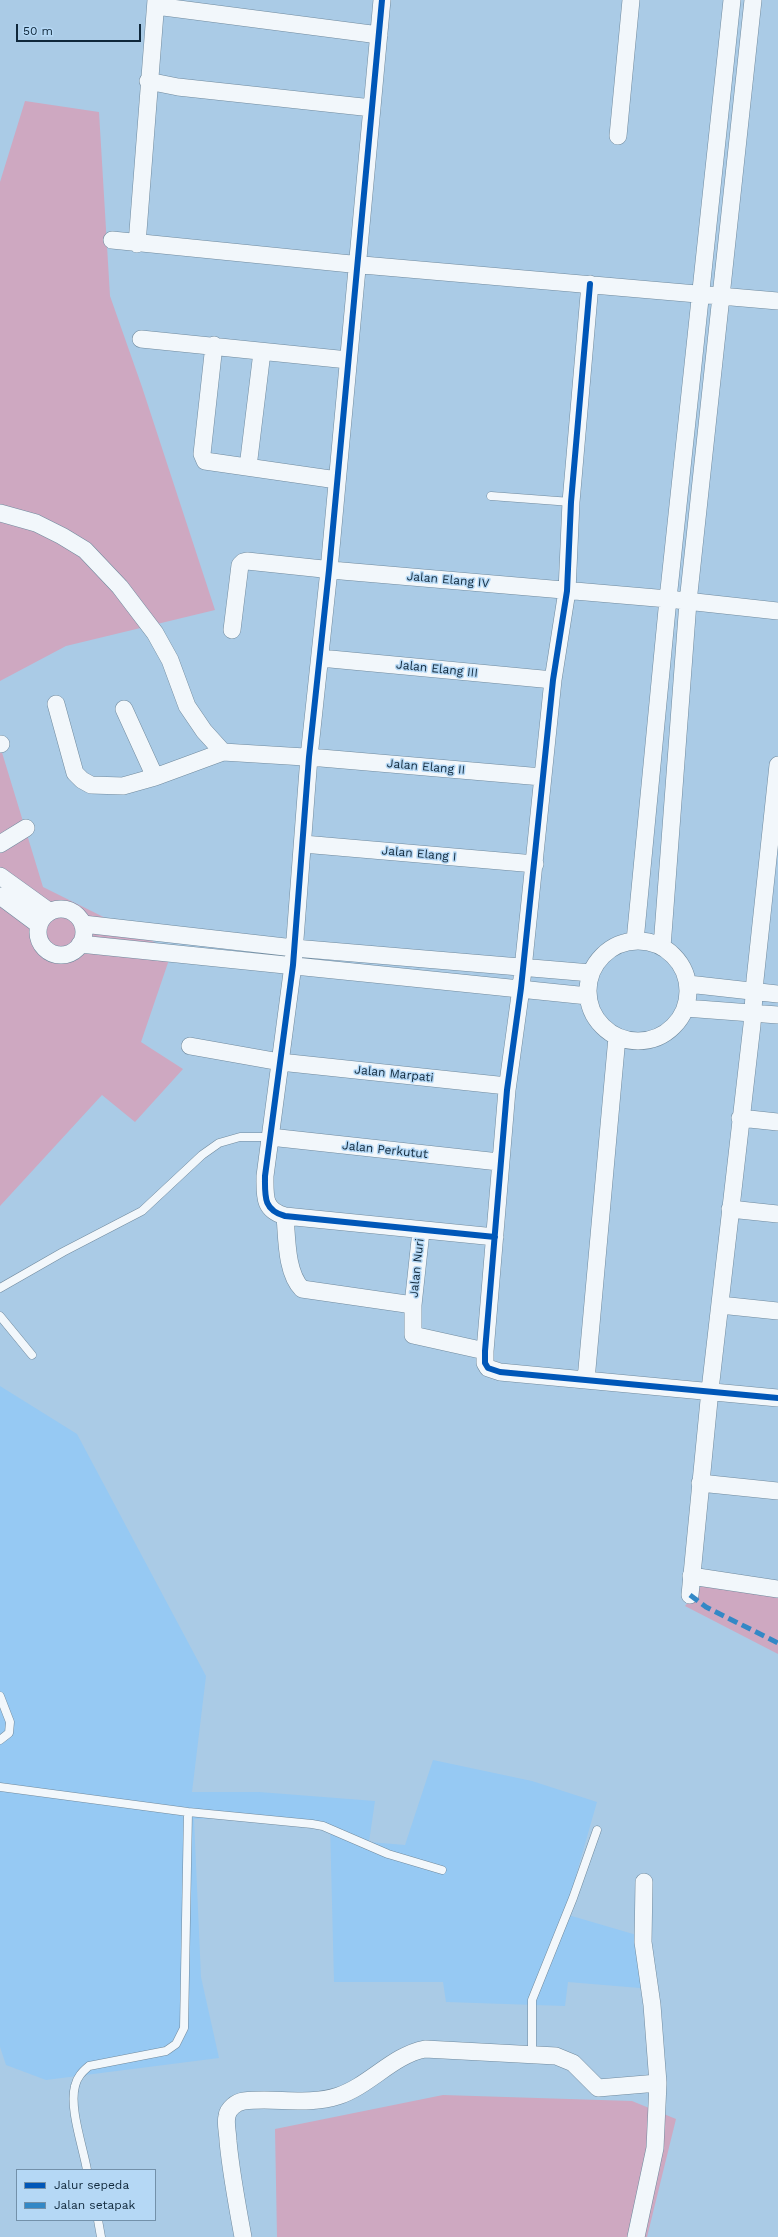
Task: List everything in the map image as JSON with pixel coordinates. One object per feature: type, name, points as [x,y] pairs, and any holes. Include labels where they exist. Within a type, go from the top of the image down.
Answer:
[{"type":"street","points":[[382,0],[329,570],[309,757],[293,965],[270,1137],[265,1192],[268,1207],[276,1214],[285,1216],[421,1231],[495,1237]]},
{"type":"street","points":[[618,136],[631,0]]},
{"type":"street","points":[[635,941],[668,598],[732,0]]},
{"type":"street","points":[[662,947],[688,602],[753,0]]},
{"type":"street","points":[[137,244],[148,81],[156,3],[379,35]]},
{"type":"street","points":[[148,81],[178,87],[372,108]]},
{"type":"street","points":[[112,240],[137,244],[357,265],[778,301]]},
{"type":"street","points":[[590,284],[571,502],[567,590],[553,680],[542,777],[524,968],[507,1086],[499,1162],[495,1237],[484,1351],[485,1363],[488,1368],[494,1371],[710,1390],[778,1398]]},
{"type":"street","points":[[141,339],[214,345],[262,352],[348,360]]},
{"type":"street","points":[[214,345],[203,458],[205,460],[337,480]]},
{"type":"street","points":[[248,467],[262,352]]},
{"type":"street","points":[[0,513],[36,523],[85,550],[120,587],[154,633],[170,660],[187,706],[204,731],[223,752],[155,777],[122,786],[106,787],[91,785],[82,780],[75,773],[56,704]]},
{"type":"street","name":"Jalan Elang IV","points":[[232,630],[240,565],[243,562],[668,598],[688,602],[778,611]]},
{"type":"street","name":"Jalan Elang III","points":[[320,658],[553,680]]},
{"type":"street","points":[[124,709],[155,777]]},
{"type":"street","name":"Jalan Elang II","points":[[223,752],[309,757],[542,777]]},
{"type":"street","points":[[690,1595],[700,1483],[776,800],[778,765]]},
{"type":"street","points":[[0,844],[26,828]]},
{"type":"street","name":"Jalan Elang I","points":[[303,844],[535,864]]},
{"type":"street","points":[[0,876],[50,912]]},
{"type":"street","points":[[0,896],[39,925]]},
{"type":"street","points":[[63,909],[69,910],[80,918],[83,924],[83,938],[75,950],[62,954],[48,950],[40,939],[39,925],[45,915],[50,912],[63,909]]},
{"type":"street","points":[[83,924],[294,948],[590,973]]},
{"type":"street","points":[[635,941],[649,942],[662,947],[679,963],[688,984],[685,1008],[672,1027],[657,1037],[640,1041],[617,1037],[606,1030],[597,1020],[591,1009],[588,996],[590,973],[604,954],[613,947],[635,941]]},
{"type":"street","points":[[80,944],[588,996]]},
{"type":"street","points":[[688,984],[778,994]]},
{"type":"street","points":[[685,1008],[778,1015]]},
{"type":"street","points":[[586,1380],[617,1037]]},
{"type":"street","name":"Jalan Marpati","points":[[190,1046],[280,1062],[507,1086]]},
{"type":"street","points":[[740,1118],[778,1122]]},
{"type":"street","name":"Jalan Perkutut","points":[[270,1137],[499,1162]]},
{"type":"street","points":[[730,1208],[778,1214]]},
{"type":"street","points":[[285,1216],[290,1262],[295,1280],[302,1289],[313,1292],[413,1305]]},
{"type":"street","name":"Jalan Nuri","points":[[421,1231],[413,1305],[413,1335],[484,1351]]},
{"type":"street","points":[[720,1305],[778,1311]]},
{"type":"street","points":[[700,1483],[778,1491]]},
{"type":"street","points":[[691,1576],[778,1589]]},
{"type":"street","points":[[636,2237],[655,2148],[658,2083],[652,2005],[643,1942],[644,1882]]},
{"type":"street","points":[[243,2237],[230,2168],[226,2117],[231,2107],[243,2101],[324,2100],[338,2096],[371,2079],[410,2053],[425,2049],[532,2053],[556,2056],[573,2063],[598,2088],[658,2083]]},
{"type":"lane","points":[[491,496],[571,502]]},
{"type":"lane","points":[[0,1288],[63,1252],[142,1211],[202,1155],[219,1143],[240,1137],[270,1137]]},
{"type":"lane","points":[[0,1316],[32,1355]]},
{"type":"lane","points":[[0,1696],[10,1727],[9,1733],[0,1740]]},
{"type":"lane","points":[[0,1787],[188,1812],[323,1826],[388,1854],[442,1870]]},
{"type":"lane","points":[[87,2169],[73,2100],[75,2086],[80,2074],[89,2066],[166,2052],[176,2044],[184,2028],[188,1812]]},
{"type":"lane","points":[[532,2053],[532,2000],[573,1898],[597,1830]]},
{"type":"lane","points":[[98,2221],[101,2237]]},
{"type":"shaded area","points":[[25,101],[99,112],[110,296],[142,387],[215,610],[66,646],[0,681],[0,182]]},
{"type":"shaded area","points":[[0,746],[43,887],[172,951],[141,1042],[183,1069],[135,1122],[102,1095],[0,1206]]},
{"type":"shaded area","points":[[0,1386],[77,1434],[206,1676],[192,1792],[259,1792],[375,1801],[369,1842],[405,1845],[433,1760],[532,1781],[597,1802],[565,1914],[640,1936],[652,1989],[568,1982],[565,2006],[446,2002],[443,1982],[334,1982],[330,1824],[261,1817],[194,1819],[201,1977],[219,2058],[46,2080],[6,2065],[0,2047]]},
{"type":"shaded area","points":[[711,1574],[778,1585],[778,1654],[685,1606]]},
{"type":"shaded area","points":[[443,2095],[632,2101],[676,2119],[647,2237],[277,2237],[275,2129]]},
{"type":"marked path","points":[[690,1595],[706,1607],[778,1643]]},
{"type":"cycle path","points":[[382,0],[329,570],[309,757],[293,965],[265,1176],[265,1190],[269,1206],[273,1210],[285,1216],[495,1237]]},
{"type":"cycle path","points":[[590,284],[571,502],[567,591],[553,680],[521,988],[507,1090],[485,1363],[488,1368],[500,1372],[778,1398]]}]
